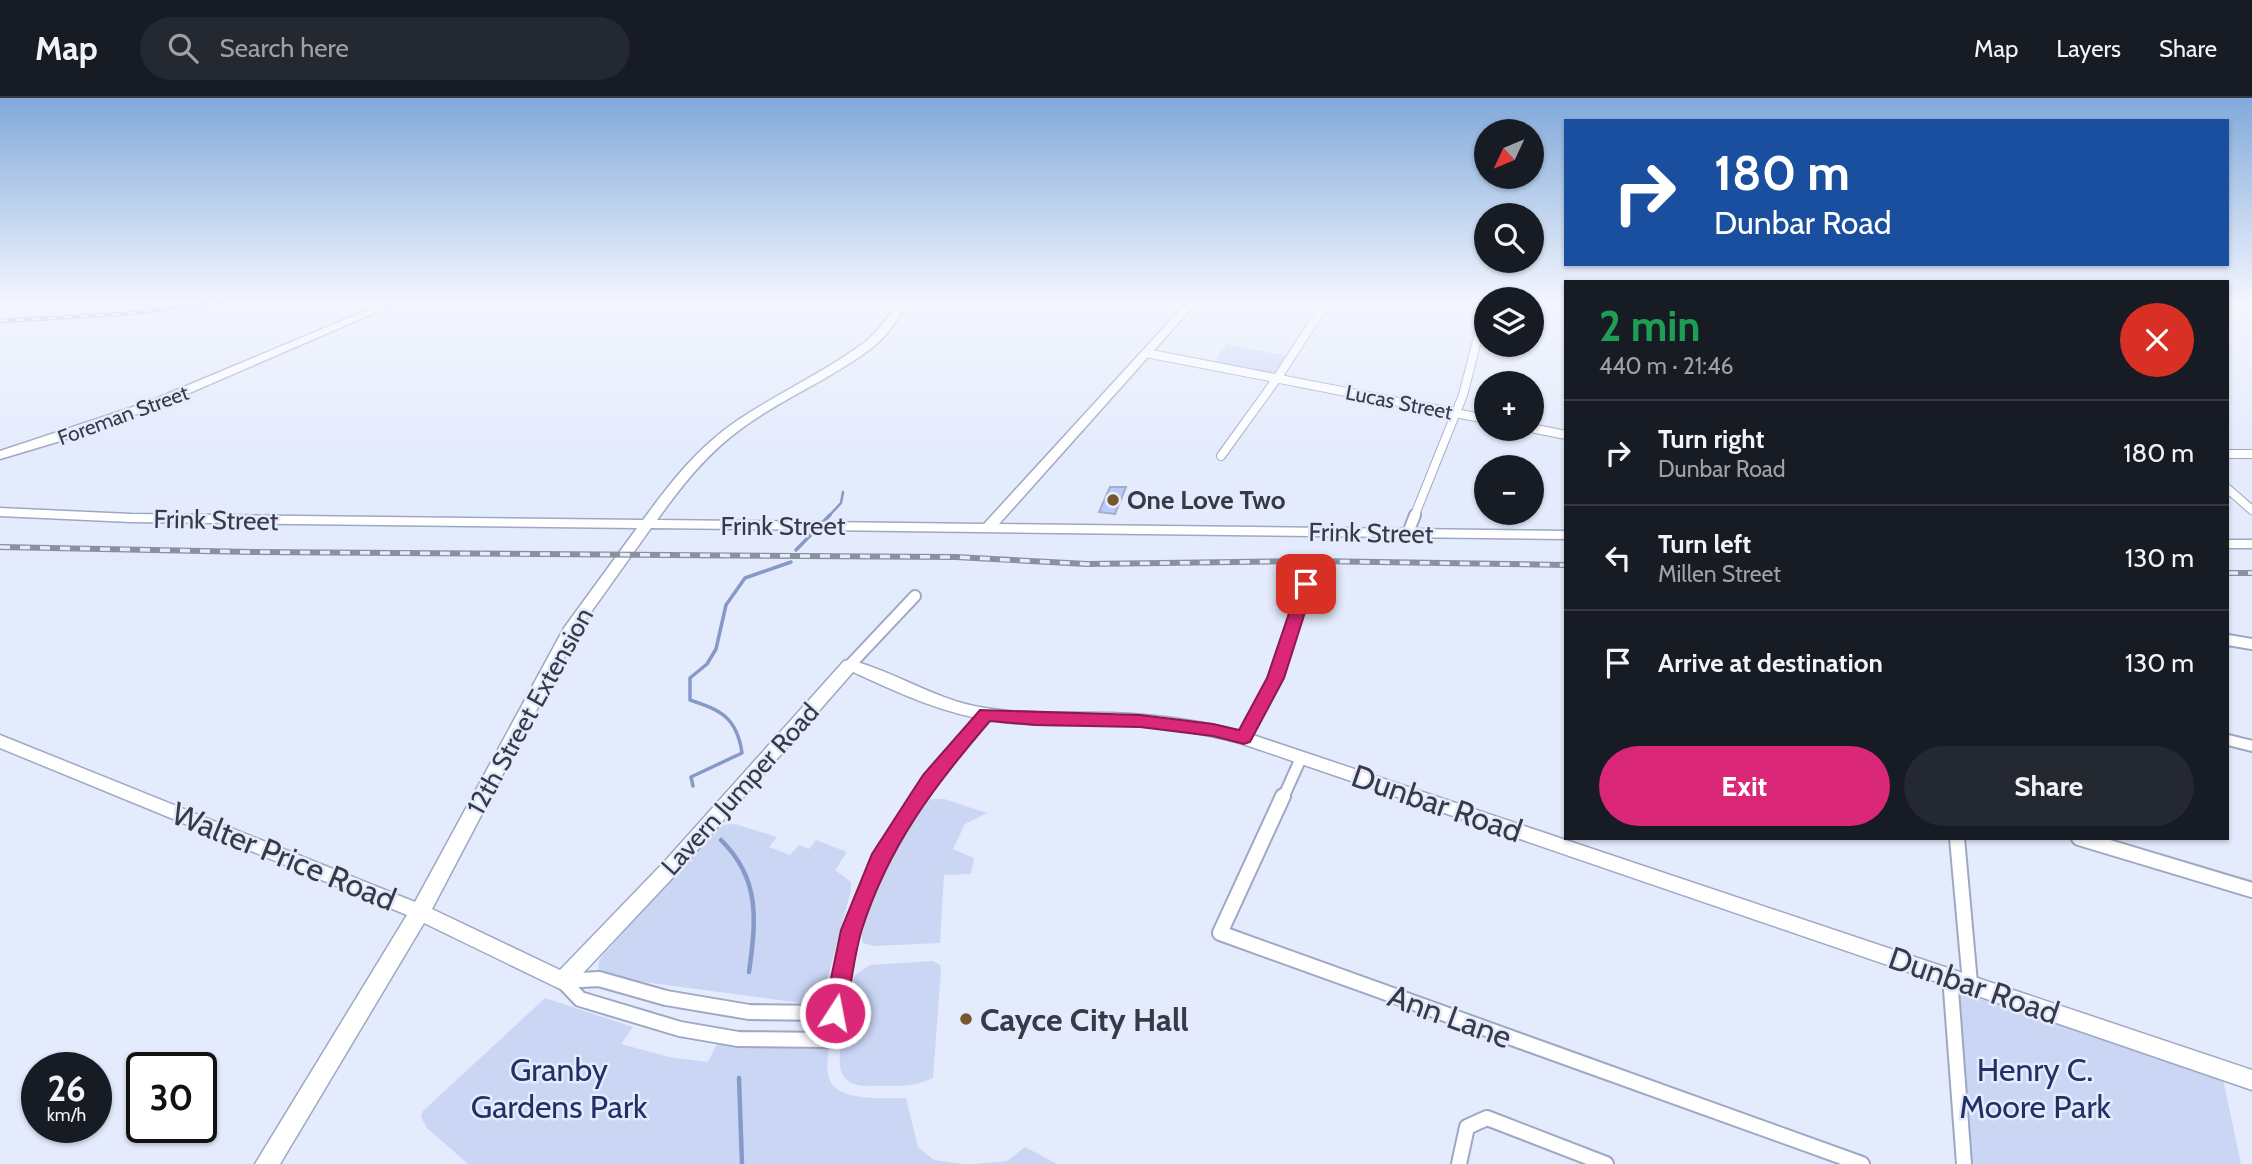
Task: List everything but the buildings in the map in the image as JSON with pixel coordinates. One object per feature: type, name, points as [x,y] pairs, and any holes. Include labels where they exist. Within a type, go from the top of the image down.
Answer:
[{"type":"street","name":"Foreman Street","points":[[0,455],[98,426],[174,398],[282,351]]},
{"type":"street","name":"12th Street Extension","points":[[267,1164],[420,912],[572,628],[682,475],[741,423],[859,351]]},
{"type":"street","points":[[986,529],[1148,351]]},
{"type":"street","points":[[1221,456],[1295,351]]},
{"type":"street","points":[[1408,533],[1457,413],[1474,351]]},
{"type":"street","name":"Lucas Street","points":[[1146,353],[1474,417]]},
{"type":"street","points":[[1544,431],[1564,435]]},
{"type":"street","points":[[2229,454],[2252,454]]},
{"type":"street","points":[[2229,490],[2252,510]]},
{"type":"street","name":"Frink Street","points":[[0,512],[71,518],[1564,535]]},
{"type":"street","points":[[2229,544],[2252,544]]},
{"type":"street","points":[[1244,737],[1275,678],[1306,584]]},
{"type":"street","name":"Lavern Jumper Road","points":[[563,981],[672,866],[850,665],[915,596]]},
{"type":"street","points":[[2229,640],[2252,644]]},
{"type":"street","name":"Dunbar Road","points":[[850,665],[937,702],[986,714],[1036,719],[1140,721],[1213,730],[1244,737],[2252,1080]]},
{"type":"street","points":[[563,981],[580,999],[680,1029],[738,1039],[830,1040],[851,930],[882,854],[929,779],[986,714]]},
{"type":"street","points":[[2229,740],[2252,746]]},
{"type":"street","name":"Walter Price Road","points":[[0,741],[420,912],[563,981]]},
{"type":"street","name":"Ann Lane","points":[[1301,758],[1220,933],[1862,1164]]},
{"type":"street","points":[[1957,840],[1970,983]]},
{"type":"street","points":[[2086,840],[2252,890]]},
{"type":"street","points":[[1950,976],[1964,1164]]},
{"type":"street","points":[[563,981],[599,979],[666,998],[749,1012],[835,1013]]},
{"type":"street","points":[[1459,1164],[1468,1126],[1487,1118],[1606,1164]]},
{"type":"green space","points":[[1222,351],[1261,351],[1288,356],[1274,375],[1213,363]]},
{"type":"green space","points":[[928,799],[944,799],[987,813],[965,824],[953,849],[974,858],[971,874],[944,875],[940,943],[874,946],[863,943],[862,929],[874,891],[896,848]]},
{"type":"green space","points":[[735,824],[777,837],[769,847],[790,855],[799,845],[809,849],[816,840],[847,852],[835,870],[851,882],[851,890],[824,992],[815,999],[801,1003],[614,978],[598,971],[599,960],[707,836],[722,825]]},
{"type":"green space","points":[[933,961],[940,965],[941,971],[933,1078],[901,1086],[860,1086],[847,1081],[841,1069],[841,1043],[855,975],[870,965]]},
{"type":"green space","name":"Henry C. Moore Park","points":[[1950,976],[2221,1070],[2241,1164],[1964,1164]]},
{"type":"green space","name":"Granby Gardens Park","points":[[545,998],[633,1027],[621,1044],[669,1057],[708,1062],[720,1037],[830,1040],[828,1073],[831,1083],[838,1090],[860,1097],[906,1098],[918,1147],[934,1160],[965,1164],[468,1164],[427,1128],[421,1117],[423,1111]]},
{"type":"green space","points":[[1025,1147],[1057,1164],[975,1164],[1007,1161]]},
{"type":"waterway","points":[[828,517],[841,503],[843,492]]},
{"type":"waterway","points":[[796,550],[830,515]]},
{"type":"waterway","points":[[693,786],[691,777],[742,753],[740,741],[731,723],[710,707],[690,700],[690,678],[707,664],[716,649],[726,605],[745,578],[791,562]]},
{"type":"waterway","points":[[721,840],[743,870],[753,902],[749,972]]},
{"type":"waterway","points":[[739,1078],[742,1164]]},
{"type":"railway","points":[[0,547],[253,552],[955,557],[1087,564],[1312,561],[1564,565]]},
{"type":"railway","points":[[2229,573],[2252,573]]},
{"type":"place","name":"One Love Two","points":[[1113,500]]},
{"type":"place","name":"Cayce City Hall","points":[[966,1019]]},
{"type":"route","points":[[835,1013],[851,930],[860,902],[882,854],[929,779],[986,714],[1036,719],[1110,719],[1169,723],[1244,737],[1275,678],[1306,584]]}]
